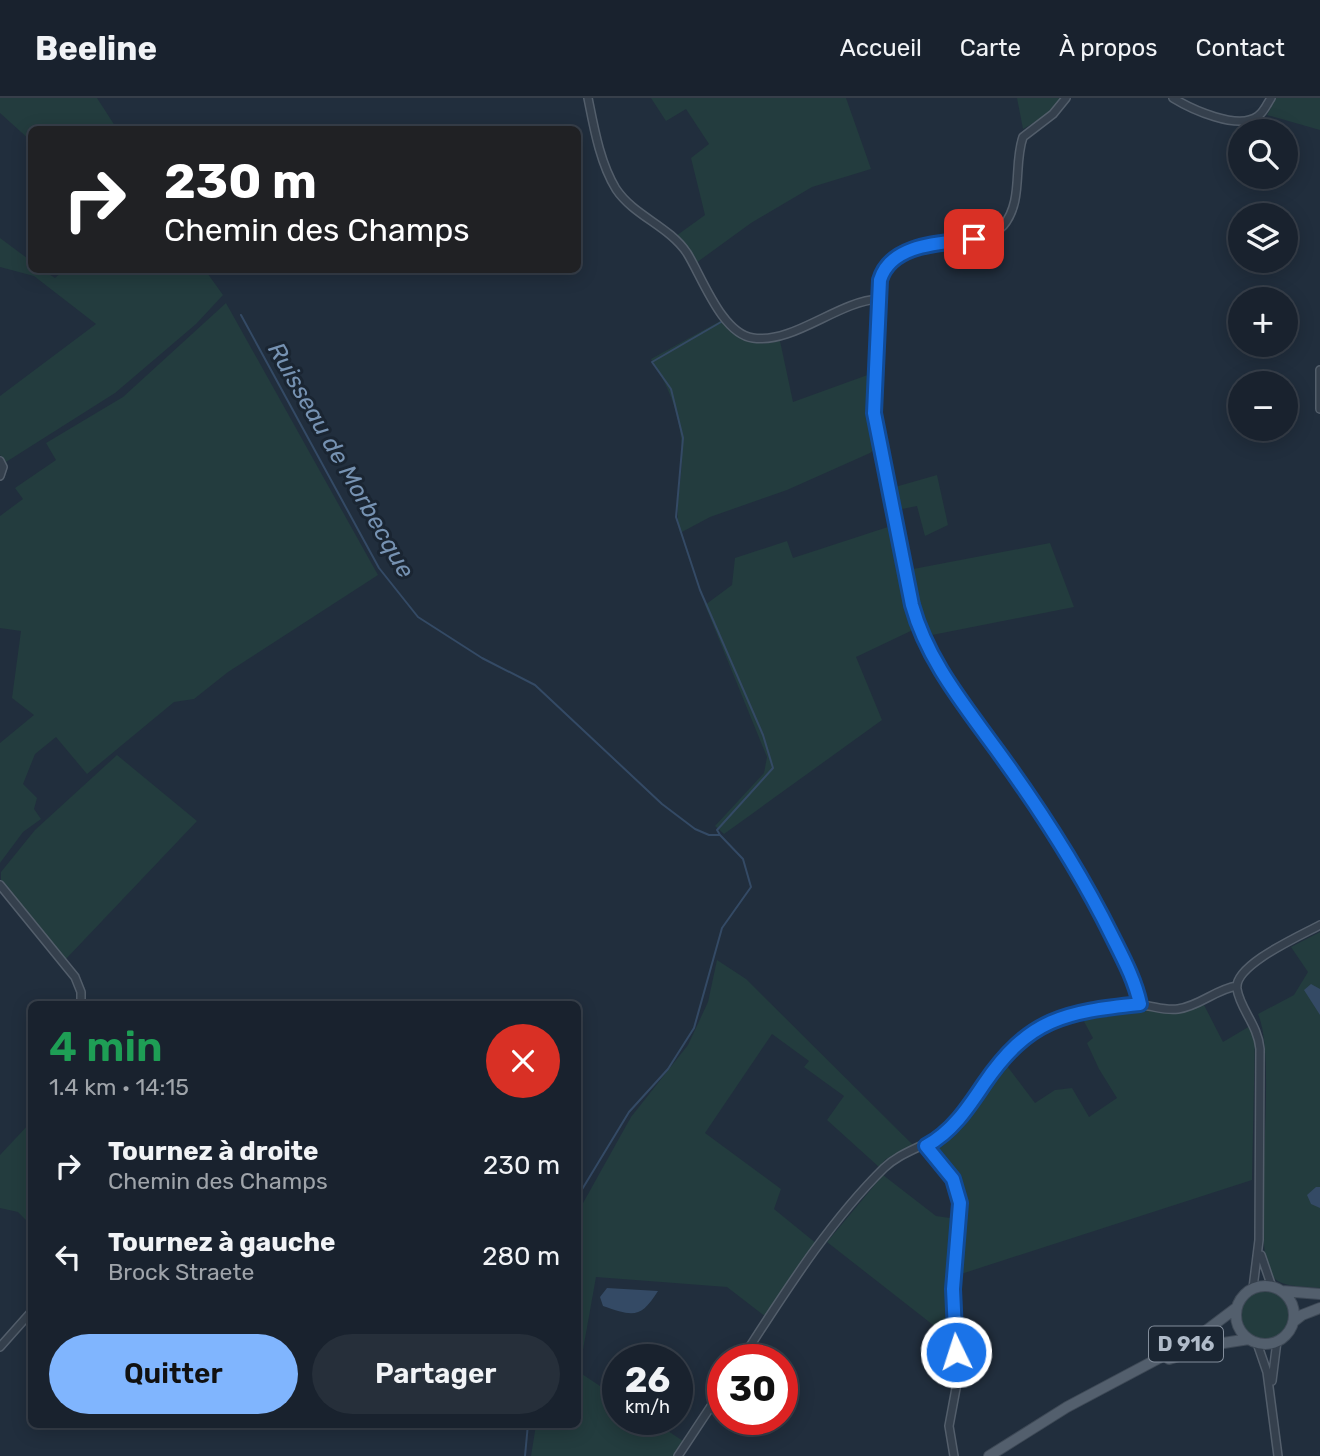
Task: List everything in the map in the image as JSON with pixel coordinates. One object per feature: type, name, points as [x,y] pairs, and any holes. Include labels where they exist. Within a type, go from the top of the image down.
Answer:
[{"type":"main road","points":[[1320,1294],[1253,1289],[1242,1296],[1236,1308],[1238,1326],[1253,1341],[1277,1341],[1287,1334],[1293,1323],[1302,1315],[1320,1308]]},
{"type":"main road","points":[[1276,1289],[1291,1303],[1293,1323]]},
{"type":"main road","name":"D 916","points":[[989,1456],[1060,1411],[1203,1334],[1236,1308]]},
{"type":"main road","name":"D 916","points":[[1132,1373],[1204,1348],[1253,1341]]},
{"type":"street","points":[[588,98],[599,146],[617,190],[630,205],[683,247],[716,306],[737,331],[753,338],[771,337],[863,302],[879,299]]},
{"type":"street","points":[[1066,98],[1053,114],[1023,137],[1014,202],[1001,228],[984,236],[924,246],[901,255],[883,271],[879,299],[874,413],[916,618],[956,696],[990,741],[1086,886],[1126,964],[1140,1004]]},
{"type":"street","points":[[1173,98],[1206,114],[1243,121],[1259,116],[1271,98]]},
{"type":"street","points":[[1320,370],[1320,409]]},
{"type":"street","points":[[0,461],[3,467],[0,476]]},
{"type":"street","points":[[0,885],[75,977],[81,992],[81,1001]]},
{"type":"street","points":[[1253,1289],[1259,1240],[1261,1049],[1256,1029],[1237,986],[1240,976],[1258,960],[1320,925]]},
{"type":"street","points":[[752,1344],[825,1238],[861,1193],[892,1161],[926,1146],[951,1127],[999,1065],[1038,1028],[1078,1012],[1140,1004],[1180,1009],[1237,986]]},
{"type":"street","points":[[926,1146],[953,1179],[960,1203],[953,1296],[957,1383],[949,1422],[954,1456]]},
{"type":"street","points":[[1259,1240],[1265,1273],[1276,1289]]},
{"type":"street","points":[[0,1347],[28,1316]]},
{"type":"street","points":[[1253,1341],[1264,1356],[1278,1456]]},
{"type":"street","points":[[1272,1399],[1273,1356],[1277,1341]]},
{"type":"street","points":[[678,1456],[707,1412]]},
{"type":"green space","points":[[0,98],[97,98],[115,126],[28,126],[28,138],[0,113]]},
{"type":"green space","points":[[651,98],[846,98],[871,169],[812,187],[751,223],[696,263],[676,236],[705,215],[691,158],[709,144],[686,109],[666,121]]},
{"type":"green space","points":[[1017,98],[1063,98],[1046,116],[1023,129]]},
{"type":"green space","points":[[1276,98],[1320,98],[1320,130],[1298,124],[1298,119],[1281,119],[1267,115]]},
{"type":"green space","points":[[0,238],[28,259],[28,273],[48,273],[55,278],[61,273],[207,273],[223,295],[196,324],[115,393],[6,462],[0,455],[0,396],[96,324],[34,276],[0,267]]},
{"type":"green space","points":[[226,303],[378,575],[228,672],[194,699],[174,702],[87,774],[56,737],[35,754],[23,784],[37,798],[34,809],[41,819],[23,832],[0,863],[0,743],[34,715],[12,698],[21,631],[0,628],[0,516],[23,499],[15,488],[56,460],[46,443],[123,397]]},
{"type":"green space","points":[[722,320],[734,333],[747,341],[780,341],[793,402],[873,373],[869,401],[877,447],[870,453],[787,490],[710,517],[680,533],[680,428],[672,400],[651,359]]},
{"type":"green space","points":[[937,475],[948,525],[925,536],[917,506],[897,510],[895,487]]},
{"type":"green space","points":[[894,525],[903,584],[917,628],[856,657],[882,720],[724,834],[715,826],[764,773],[767,757],[705,605],[732,585],[735,558],[787,541],[793,558]]},
{"type":"green space","points":[[1050,543],[1074,607],[927,636],[908,570]]},
{"type":"green space","points":[[117,755],[197,821],[64,961],[1,880],[1,872],[35,830]]},
{"type":"green space","points":[[1320,932],[1320,1288],[1289,1285],[1278,1281],[1266,1261],[1263,1196],[1266,1073],[1264,1039],[1258,1014],[1294,995],[1308,972],[1291,947]]},
{"type":"green space","points":[[717,960],[746,979],[914,1146],[886,1159],[879,1167],[827,1120],[844,1096],[804,1067],[809,1061],[772,1034],[705,1133],[781,1189],[774,1209],[817,1244],[766,1317],[727,1287],[596,1277],[581,1361],[581,1207],[631,1117],[688,1045],[708,1002]]},
{"type":"green space","points":[[1204,1005],[1223,1042],[1250,1026],[1255,1036],[1252,1180],[958,1275],[965,1225],[964,1190],[937,1148],[974,1110],[1004,1062],[1035,1103],[1055,1090],[1072,1088],[1089,1117],[1117,1098],[1087,1043],[1093,1038],[1081,1016],[1131,1009],[1174,1013]]},
{"type":"green space","points":[[28,1125],[28,1222],[18,1212],[0,1208],[0,1155]]},
{"type":"green space","points":[[883,1175],[936,1216],[957,1219],[950,1283],[951,1339],[827,1242]]},
{"type":"green space","points":[[1265,1291],[1282,1298],[1289,1315],[1282,1332],[1265,1339],[1248,1332],[1241,1315],[1248,1298]]},
{"type":"green space","points":[[581,1373],[602,1387],[602,1435],[674,1435],[683,1441],[674,1456],[531,1456],[536,1428],[581,1428]]},
{"type":"water","points":[[1311,984],[1320,989],[1320,1015],[1304,990]]},
{"type":"water","points":[[1320,1187],[1320,1208],[1311,1204],[1307,1195]]},
{"type":"water","points":[[607,1288],[658,1291],[641,1311],[630,1313],[603,1306],[600,1297]]},
{"type":"waterway","name":"Ruisseau de Morbecque","points":[[241,315],[379,568],[418,617],[482,658],[535,685],[662,804],[695,829],[709,835],[720,835],[743,859],[751,887],[722,928],[694,1028],[668,1069],[629,1112],[581,1191]]},
{"type":"waterway","points":[[720,835],[717,830],[773,768],[763,735],[700,590],[676,517],[683,438],[671,389],[652,362],[721,322]]},
{"type":"waterway","name":"Ruisseau de Morbecque","points":[[525,1456],[528,1428]]},
{"type":"route","points":[[956,1352],[953,1289],[960,1203],[953,1179],[926,1146],[951,1127],[970,1106],[999,1065],[1038,1028],[1065,1015],[1140,1004],[1108,927],[1086,886],[990,741],[962,706],[921,631],[912,605],[874,413],[880,280],[887,265],[909,251],[924,246],[974,239]]}]
